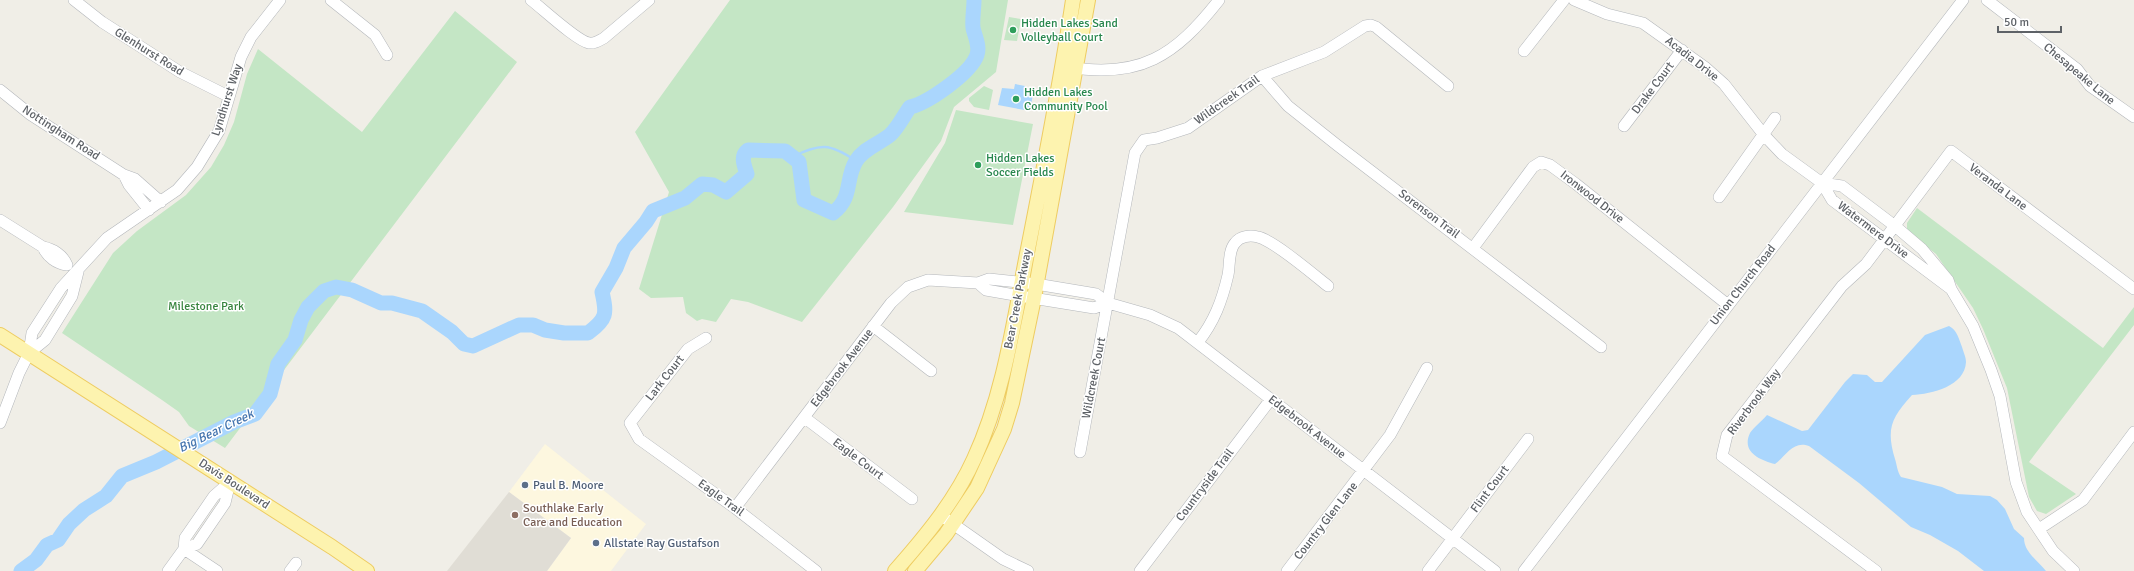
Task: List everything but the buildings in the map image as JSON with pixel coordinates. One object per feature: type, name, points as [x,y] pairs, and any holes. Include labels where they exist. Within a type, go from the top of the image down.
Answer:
[{"type":"main road","name":"Bear Creek Parkway","points":[[915,571],[953,524],[977,488],[1004,429],[1016,391],[1034,298],[1069,67],[1073,0]]},
{"type":"main road","name":"Bear Creek Parkway","points":[[895,571],[941,515],[970,468],[985,433],[1001,383],[1069,67],[1088,0]]},
{"type":"main road","name":"Davis Boulevard","points":[[0,335],[367,571]]},
{"type":"street","name":"Glenhurst Road","points":[[74,0],[102,22],[180,72],[228,96]]},
{"type":"street","name":"Lyndhurst Way","points":[[29,353],[45,340],[72,296],[78,271],[91,254],[107,238],[161,202],[187,180],[209,149],[219,131],[240,57],[252,37],[280,0]]},
{"type":"street","points":[[331,0],[375,35],[387,55]]},
{"type":"street","points":[[531,0],[574,34],[590,43],[597,42],[604,38],[649,0]]},
{"type":"street","points":[[1069,67],[1097,71],[1122,70],[1139,66],[1154,59],[1188,36],[1219,0]]},
{"type":"street","points":[[1524,51],[1564,0]]},
{"type":"street","name":"Acadia Drive","points":[[1574,0],[1607,14],[1643,23],[1682,50],[1724,84],[1764,136],[1782,154],[1822,183]]},
{"type":"street","name":"Union Church Road","points":[[1524,571],[1963,0]]},
{"type":"street","name":"Chesapeake Lane","points":[[1987,0],[2076,69],[2090,86],[2134,117]]},
{"type":"street","name":"Wildcreek Trail","points":[[1108,303],[1138,147],[1144,140],[1157,138],[1188,128],[1262,76],[1324,52],[1365,26],[1371,25],[1376,27],[1448,86]]},
{"type":"street","name":"Drake Court","points":[[1624,126],[1682,50]]},
{"type":"street","name":"Sorenson Trail","points":[[1262,76],[1288,106],[1601,347]]},
{"type":"street","name":"Nottingham Road","points":[[0,90],[31,115],[124,175],[134,179],[161,202]]},
{"type":"street","points":[[1719,197],[1764,136],[1775,118]]},
{"type":"street","name":"Veranda Lane","points":[[1884,240],[1951,151],[2134,289]]},
{"type":"street","name":"Ironwood Drive","points":[[1473,248],[1533,167],[1541,162],[1550,165],[1576,184],[1728,305]]},
{"type":"street","name":"Nottingham Road","points":[[124,175],[128,185],[149,210]]},
{"type":"street","name":"Watermere Drive","points":[[1822,183],[1842,186],[1895,226],[1922,249],[1948,280],[1951,289],[1973,326],[2000,396],[2016,482],[2027,512],[2053,551],[2074,571]]},
{"type":"street","name":"Watermere Drive","points":[[1822,183],[1832,200],[1951,289]]},
{"type":"street","points":[[0,220],[43,247],[46,254],[60,264],[67,264],[78,271]]},
{"type":"street","points":[[1198,342],[1208,330],[1219,309],[1228,274],[1230,254],[1234,243],[1243,237],[1258,237],[1328,286]]},
{"type":"street","name":"Riverbrook Way","points":[[1876,571],[1722,456],[1727,435],[1842,286],[1866,264],[1884,240]]},
{"type":"street","name":"Edgebrook Avenue","points":[[735,508],[805,418],[891,303],[908,287],[928,280],[978,283],[986,290],[1021,289],[1036,284],[1096,294],[1108,303],[1158,318],[1198,342],[1495,571]]},
{"type":"street","name":"Edgebrook Avenue","points":[[1021,289],[1034,298],[1094,308],[1108,303]]},
{"type":"street","name":"Wildcreek Court","points":[[1080,452],[1108,303]]},
{"type":"street","points":[[873,326],[931,370]]},
{"type":"street","name":"Lark Court","points":[[630,423],[688,349],[706,338]]},
{"type":"street","points":[[0,424],[19,372],[29,353]]},
{"type":"street","name":"Country Glen Lane","points":[[1287,571],[1390,435],[1427,368]]},
{"type":"street","name":"Countryside Trail","points":[[1140,571],[1271,399]]},
{"type":"street","name":"Eagle Court","points":[[805,418],[912,499]]},
{"type":"street","name":"Eagle Trail","points":[[630,423],[639,439],[735,508],[816,571]]},
{"type":"street","points":[[2039,529],[2083,500],[2134,432]]},
{"type":"street","name":"Flint Court","points":[[1428,571],[1528,439]]},
{"type":"street","points":[[168,571],[184,549],[186,538],[197,520],[214,496],[230,482]]},
{"type":"street","points":[[184,549],[197,544],[226,503],[230,482]]},
{"type":"street","points":[[941,515],[1003,558],[1028,571]]},
{"type":"street","points":[[197,520],[208,528]]},
{"type":"street","points":[[184,549],[217,571]]},
{"type":"shaded area","points":[[545,444],[646,524],[611,571],[547,571],[571,538],[509,492]]},
{"type":"shaded area","name":"Southlake Early Care and Education","points":[[509,492],[571,538],[547,571],[447,571]]},
{"type":"green space","points":[[730,0],[1008,0],[996,72],[954,107],[941,141],[893,207],[802,322],[748,302],[731,299],[716,322],[702,319],[697,321],[686,313],[683,297],[651,298],[639,289],[669,192],[635,132]]},
{"type":"green space","name":"Milestone Park","points":[[455,11],[517,62],[225,448],[189,426],[179,412],[162,400],[62,333],[113,253],[137,231],[186,195],[211,167],[224,145],[234,122],[247,74],[258,49],[362,132]]},
{"type":"green space","name":"Hidden Lakes Sand Volleyball Court","points":[[1009,17],[1021,19],[1017,41],[1004,40]]},
{"type":"green space","points":[[984,86],[993,90],[989,110],[974,107],[969,101],[969,98]]},
{"type":"green space","name":"Hidden Lakes Soccer Fields","points":[[956,110],[1033,124],[1013,225],[904,212],[945,143]]},
{"type":"green space","points":[[1917,208],[2103,348],[2134,307],[2134,325],[2029,462],[2076,494],[2046,514],[2037,511],[2029,497],[2007,388],[1973,308],[1936,254],[1907,231],[1907,223]]},
{"type":"water","name":"Hidden Lakes Community Pool","points":[[1015,84],[1025,86],[1024,92],[1033,94],[1030,111],[998,105],[1002,88],[1014,89]]},
{"type":"water","points":[[1949,326],[1956,332],[1959,338],[1966,360],[1964,370],[1954,383],[1946,387],[1929,393],[1912,395],[1899,410],[1892,424],[1891,440],[1892,449],[1899,472],[1901,477],[1942,487],[1957,494],[1990,496],[1997,500],[2005,509],[2014,529],[2024,538],[2026,548],[2046,571],[1984,571],[1958,551],[1930,535],[1911,527],[1859,483],[1809,446],[1798,445],[1794,447],[1775,464],[1758,457],[1750,450],[1748,445],[1750,433],[1767,415],[1802,431],[1808,430],[1845,382],[1853,374],[1867,375],[1875,382],[1882,382],[1925,335]]},
{"type":"waterway","name":"Big Bear Creek","points":[[21,571],[36,560],[47,545],[58,540],[69,524],[84,510],[106,496],[122,476],[156,462],[234,422],[255,414],[270,394],[278,364],[295,340],[301,320],[308,307],[324,291],[336,287],[352,290],[381,303],[392,303],[422,311],[452,332],[464,344],[473,346],[519,325],[533,325],[545,330],[564,333],[588,333],[599,324],[604,316],[605,306],[602,292],[616,268],[624,248],[646,222],[653,211],[685,198],[702,184],[713,185],[726,192],[747,174],[743,158],[748,150],[785,151],[799,162],[804,200],[833,213],[839,207],[846,195],[853,168],[859,157],[867,149],[890,135],[910,107],[938,94],[967,70],[973,62],[978,52],[973,28],[974,0]]},
{"type":"waterway","points":[[792,157],[810,149],[825,147],[839,151],[856,161]]},
{"type":"place","name":"Hidden Lakes Sand Volleyball Court","points":[[1013,30]]},
{"type":"place","name":"Hidden Lakes Community Pool","points":[[1016,99]]},
{"type":"place","name":"Hidden Lakes Soccer Fields","points":[[978,165]]},
{"type":"place","name":"Paul B. Moore","points":[[525,485]]},
{"type":"place","name":"Southlake Early Care and Education","points":[[515,515]]},
{"type":"place","name":"Allstate Ray Gustafson","points":[[596,543]]}]
